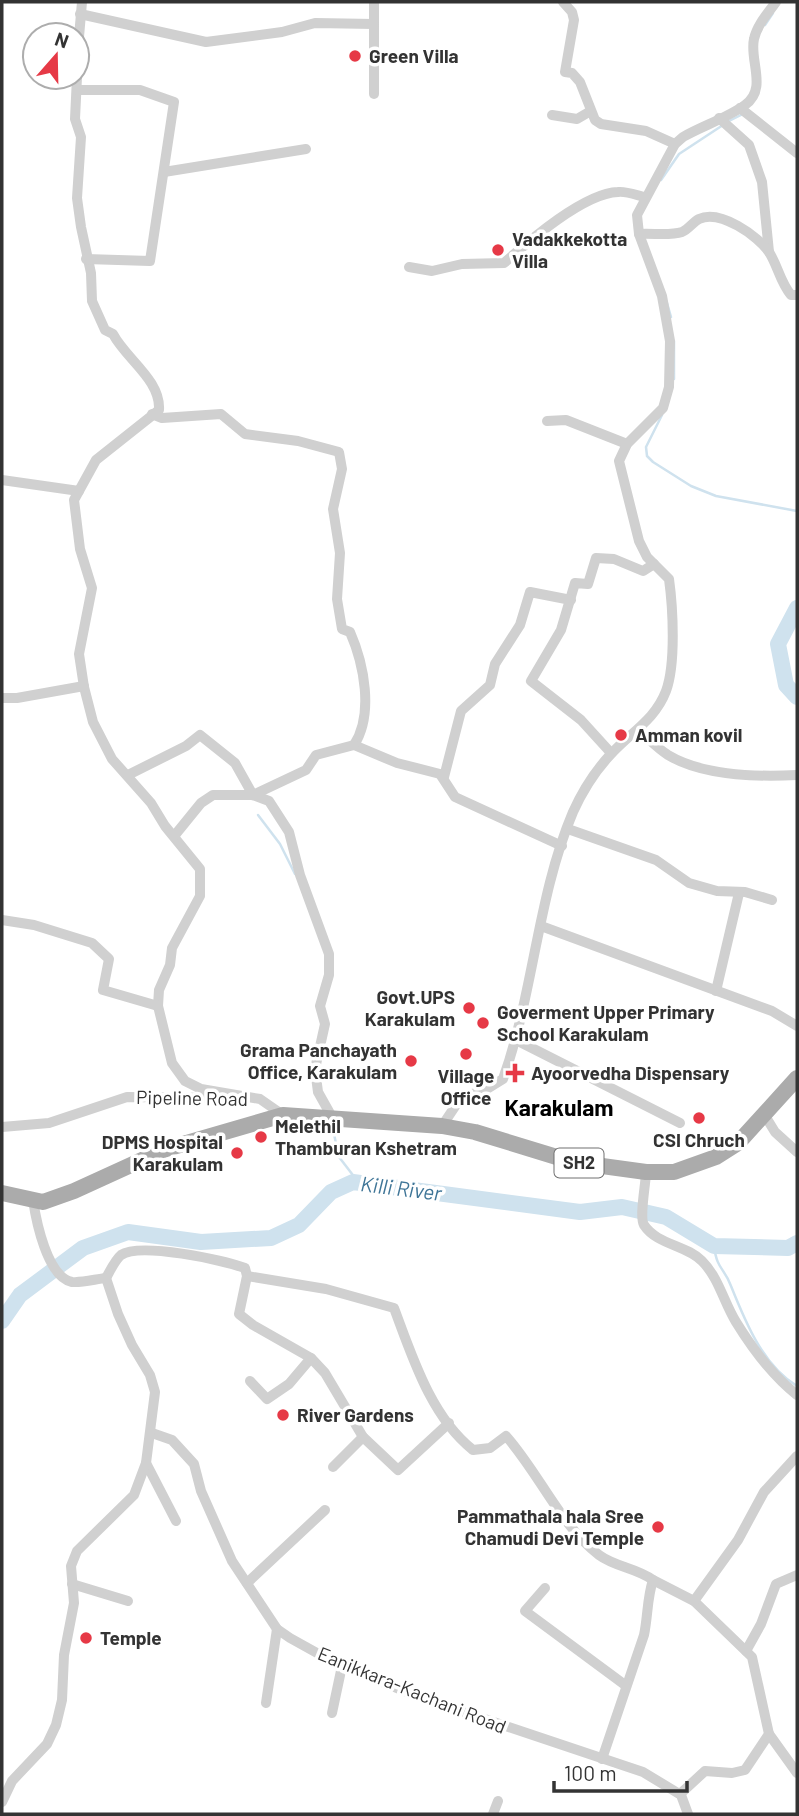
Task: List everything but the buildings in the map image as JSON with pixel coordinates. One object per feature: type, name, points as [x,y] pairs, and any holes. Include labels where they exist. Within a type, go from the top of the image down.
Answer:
[{"type":"main road","name":"SH2","points":[[2,1192],[43,1202],[75,1191],[166,1149],[283,1115],[329,1116],[442,1126],[475,1132],[573,1162],[646,1172],[674,1172],[716,1157],[738,1143],[797,1078]]},
{"type":"street","points":[[80,21],[82,2]]},
{"type":"street","points":[[374,2],[374,94]]},
{"type":"street","points":[[563,2],[572,12],[574,20],[565,72],[572,73],[580,82],[589,113],[601,124],[646,131],[675,144]]},
{"type":"street","points":[[442,1126],[462,1096],[482,1092],[503,1079],[516,1040],[541,926],[568,829],[584,791],[611,753],[653,716],[667,689],[671,593],[669,579],[643,549],[631,519],[619,461],[627,444],[663,408],[671,364],[662,296],[637,215],[675,144],[682,137],[740,108],[754,96],[757,85],[753,43],[762,20],[775,2]]},
{"type":"street","points":[[80,14],[206,42],[282,32],[315,23],[374,24]]},
{"type":"street","points":[[86,259],[150,261],[174,102],[140,90],[91,90]]},
{"type":"street","points":[[77,91],[75,119],[81,138],[77,198],[86,259],[91,274],[92,300],[105,330],[113,334],[160,398],[159,410],[96,460],[74,500],[75,518],[92,587],[79,654],[84,685],[99,735],[112,759],[128,775],[200,869],[202,880],[194,910],[172,948],[158,1006],[172,1063],[185,1081],[213,1092],[260,1099],[283,1115]]},
{"type":"street","points":[[740,108],[797,153]]},
{"type":"street","points":[[552,115],[577,119],[589,113]]},
{"type":"street","points":[[720,119],[749,145],[762,182],[769,252],[783,285],[794,295]]},
{"type":"street","points":[[164,172],[306,149]]},
{"type":"street","points":[[409,267],[432,271],[462,264],[504,264],[525,245],[594,197],[619,191],[645,197]]},
{"type":"street","points":[[642,234],[685,231],[699,219],[710,217],[751,235],[769,252]]},
{"type":"street","points":[[140,390],[153,385]]},
{"type":"street","points":[[152,414],[162,418],[221,414],[245,434],[320,445],[336,449],[342,457],[333,509],[340,553],[338,609],[342,629],[350,632],[356,649],[365,692],[361,728],[354,745]]},
{"type":"street","points":[[547,421],[566,420],[627,444]]},
{"type":"street","points":[[2,480],[79,491]]},
{"type":"street","points":[[611,753],[581,720],[531,681],[561,630],[575,583],[588,584],[596,558],[614,559],[643,571],[654,564]]},
{"type":"street","points":[[444,777],[461,711],[490,685],[495,664],[520,625],[530,592],[570,600]]},
{"type":"street","points":[[2,698],[17,698],[84,685]]},
{"type":"street","points":[[638,730],[669,755],[706,768],[768,776],[797,775]]},
{"type":"street","points":[[128,775],[186,746],[200,735],[234,764],[253,795]]},
{"type":"street","points":[[253,795],[306,770],[316,755],[354,745],[444,777],[455,797],[562,846]]},
{"type":"street","points":[[174,835],[201,803],[213,795],[253,795],[269,801],[284,820],[329,954],[329,975],[320,1006],[325,1024],[315,1069],[318,1092],[329,1116]]},
{"type":"street","points":[[568,829],[656,860],[689,883],[717,891],[772,900]]},
{"type":"street","points":[[716,991],[739,893]]},
{"type":"street","points":[[2,920],[34,925],[92,943],[109,959],[103,990],[158,1006]]},
{"type":"street","points":[[541,926],[772,1011],[797,1026]]},
{"type":"street","points":[[516,1040],[680,1123]]},
{"type":"street","name":"Pipeline Road","points":[[2,1127],[49,1123],[127,1097],[260,1099]]},
{"type":"street","points":[[764,1114],[775,1132],[797,1152]]},
{"type":"street","points":[[646,1172],[646,1195],[641,1218],[655,1236],[702,1260],[735,1321],[779,1381],[797,1395]]},
{"type":"street","points":[[33,1200],[39,1238],[59,1272],[73,1282],[106,1278],[121,1256],[134,1251],[225,1261],[245,1268],[247,1276],[239,1314],[311,1358],[325,1373],[363,1437],[398,1470],[449,1423]]},
{"type":"street","points":[[247,1276],[326,1289],[394,1307],[407,1348],[461,1440],[473,1450],[490,1448],[506,1436],[529,1462],[565,1518],[589,1546],[602,1557],[694,1601],[746,1651],[756,1666],[764,1720],[769,1734],[797,1773]]},
{"type":"street","points":[[2,1802],[12,1781],[47,1744],[56,1725],[62,1700],[64,1655],[74,1603],[71,1566],[77,1551],[134,1495],[146,1464],[152,1433],[155,1392],[150,1374],[132,1345],[106,1278]]},
{"type":"street","points":[[250,1381],[267,1399],[289,1384],[311,1358]]},
{"type":"street","name":"Eanikkara-Kachani Road","points":[[152,1433],[173,1440],[194,1464],[216,1528],[277,1629],[342,1666],[422,1698],[643,1772],[680,1794]]},
{"type":"street","points":[[333,1467],[363,1437]]},
{"type":"street","points":[[694,1601],[738,1541],[764,1492],[797,1456]]},
{"type":"street","points":[[146,1464],[176,1521]]},
{"type":"street","points":[[247,1583],[325,1510]]},
{"type":"street","points":[[746,1651],[761,1624],[776,1584],[797,1575]]},
{"type":"street","points":[[602,1759],[644,1635],[647,1598],[653,1580]]},
{"type":"street","points":[[72,1584],[128,1601]]},
{"type":"street","points":[[545,1588],[525,1611],[625,1685]]},
{"type":"street","points":[[266,1703],[277,1629]]},
{"type":"street","points":[[332,1713],[342,1666]]},
{"type":"street","points":[[688,1814],[680,1794],[705,1771],[732,1773],[745,1770],[769,1734]]},
{"type":"street","points":[[493,1814],[498,1801]]},
{"type":"waterway","points":[[765,25],[773,13]]},
{"type":"waterway","points":[[729,121],[741,115]]},
{"type":"waterway","points":[[661,180],[679,154],[723,125]]},
{"type":"waterway","points":[[667,303],[671,317]]},
{"type":"waterway","points":[[674,341],[674,379]]},
{"type":"waterway","points":[[662,415],[646,447],[647,456],[653,462],[691,486],[716,496],[797,511]]},
{"type":"waterway","name":"Killi River","points":[[797,608],[778,644],[786,685],[797,697]]},
{"type":"waterway","points":[[258,815],[280,844],[295,874]]},
{"type":"waterway","points":[[332,1125],[339,1157],[359,1183]]},
{"type":"waterway","name":"Killi River","points":[[2,1321],[20,1295],[83,1248],[128,1232],[201,1242],[271,1238],[299,1225],[331,1192],[353,1182],[580,1212],[622,1207],[666,1217],[714,1246],[788,1248],[797,1243]]},
{"type":"waterway","points":[[714,1246],[719,1264],[757,1342],[774,1367],[797,1386]]},
{"type":"place","name":"Green Villa","points":[[355,56]]},
{"type":"place","name":"Vadakkekotta Villa","points":[[498,250]]},
{"type":"place","name":"Amman kovil","points":[[621,735]]},
{"type":"place","name":"Govt.UPS Karakulam","points":[[469,1008]]},
{"type":"place","name":"Goverment Upper Primary School Karakulam","points":[[483,1023]]},
{"type":"place","name":"Village Office","points":[[466,1054]]},
{"type":"place","name":"Grama Panchayath Office, Karakulam","points":[[411,1061]]},
{"type":"place","name":"Ayoorvedha Dispensary","points":[[515,1073]]},
{"type":"place","name":"CSI Chruch","points":[[699,1118]]},
{"type":"place","name":"Melethil Thamburan Kshetram","points":[[261,1137]]},
{"type":"place","name":"DPMS Hospital Karakulam","points":[[237,1153]]},
{"type":"place","name":"River Gardens","points":[[283,1415]]},
{"type":"place","name":"Pammathala hala Sree Chamudi Devi Temple","points":[[658,1527]]},
{"type":"place","name":"Temple","points":[[86,1638]]},
{"type":"district","name":"Karakulam","points":[[559,1108]]}]
